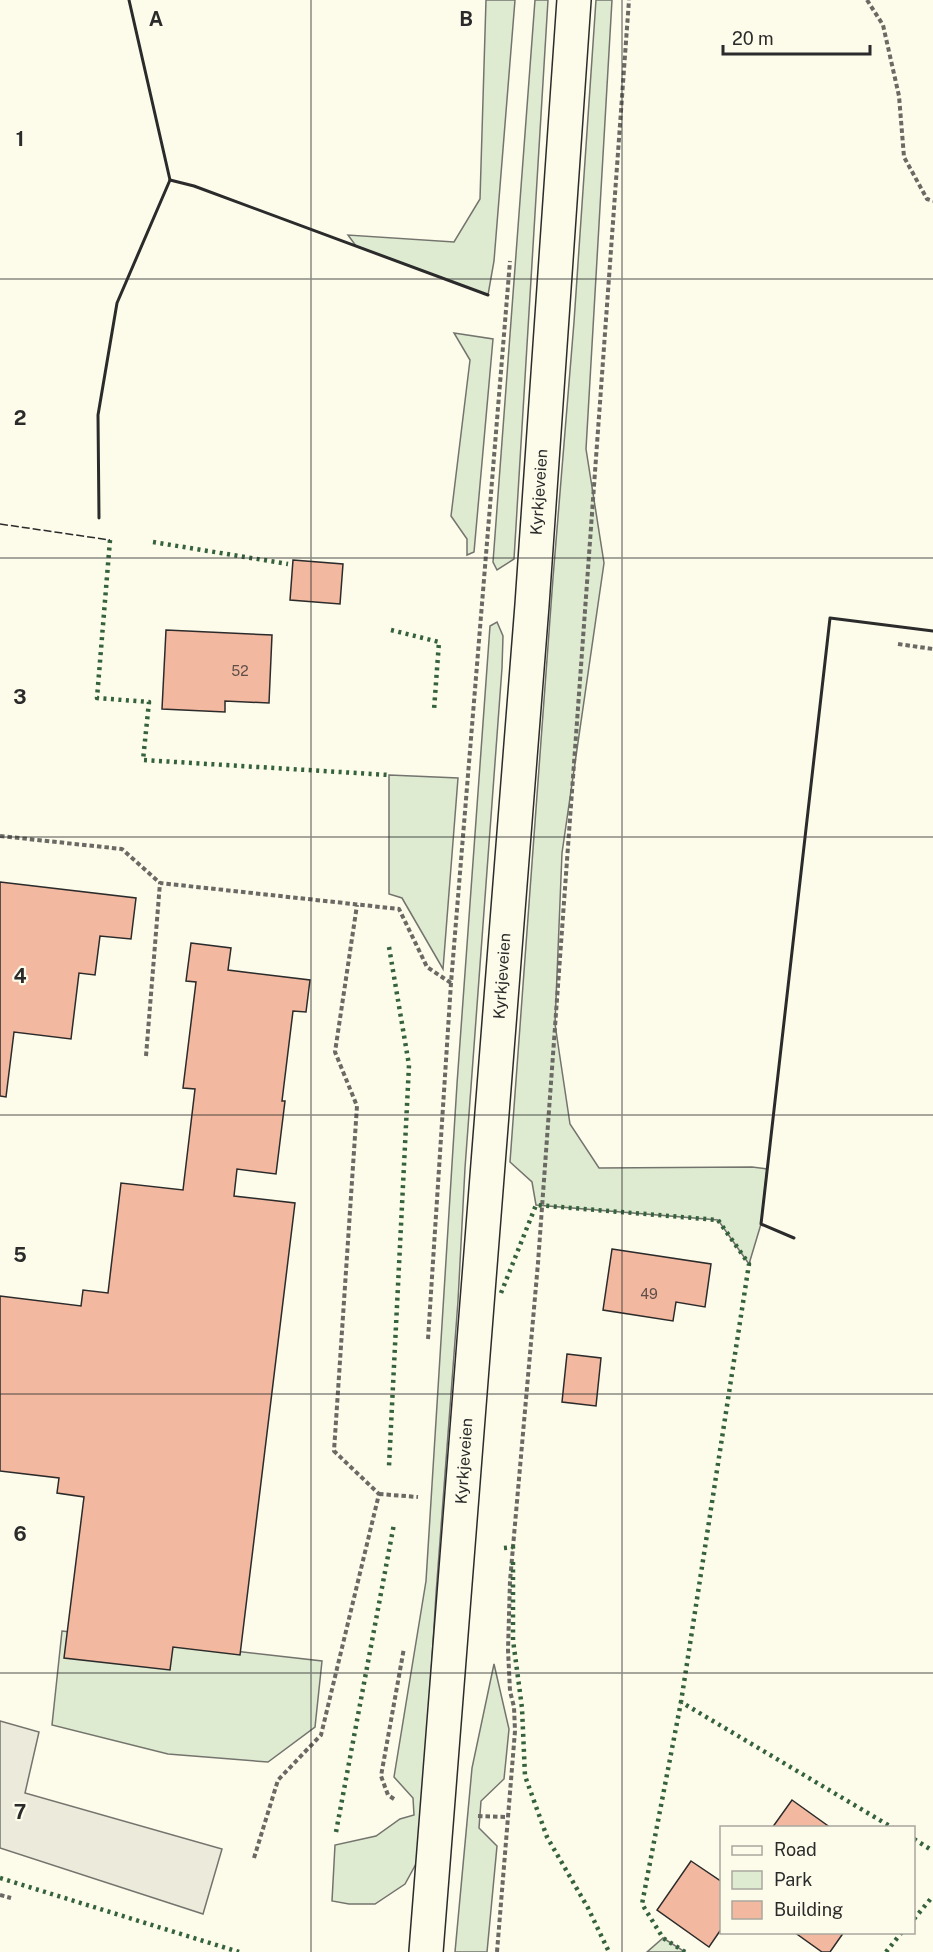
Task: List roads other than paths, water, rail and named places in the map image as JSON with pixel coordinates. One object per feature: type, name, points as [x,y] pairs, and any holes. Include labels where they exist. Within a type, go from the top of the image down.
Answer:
[{"type":"main road","name":"Kyrkjeveien","points":[[426,1952],[531,617],[574,0]]}]
